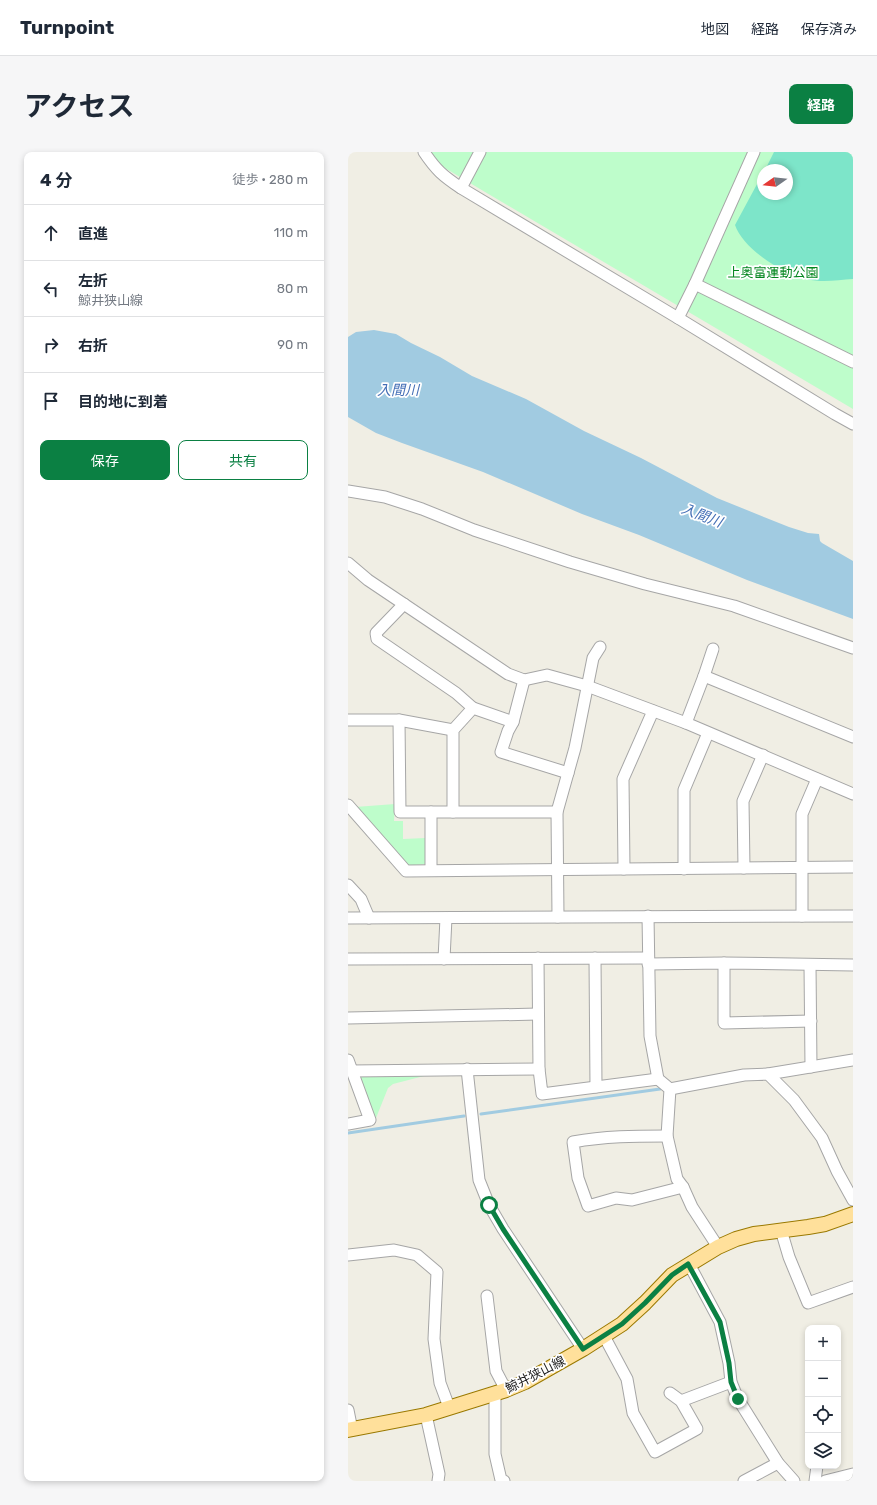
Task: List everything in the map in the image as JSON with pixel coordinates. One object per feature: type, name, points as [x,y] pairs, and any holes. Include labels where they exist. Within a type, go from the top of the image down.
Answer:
[{"type":"main road","name":"鯨井狭山線","points":[[350,1430],[426,1415],[501,1392],[525,1382],[583,1349],[622,1324],[672,1275],[718,1247],[736,1239],[754,1234],[808,1228],[825,1224],[853,1214]]},
{"type":"street","points":[[424,152],[435,168],[447,179],[461,188],[678,318],[834,414],[853,424]]},
{"type":"street","points":[[461,188],[480,152]]},
{"type":"street","points":[[678,318],[695,284],[754,152]]},
{"type":"street","points":[[695,284],[853,362]]},
{"type":"street","points":[[348,490],[385,497],[422,509],[474,530],[570,562],[638,582],[734,606],[853,648]]},
{"type":"street","points":[[348,563],[368,580],[508,674],[524,680],[547,675],[587,686],[686,723],[853,794]]},
{"type":"street","points":[[404,604],[376,633],[378,639],[456,693],[473,708],[513,722]]},
{"type":"street","points":[[558,917],[557,812],[568,773],[593,658],[600,647]]},
{"type":"street","points":[[686,723],[713,649]]},
{"type":"street","points":[[704,676],[853,737]]},
{"type":"street","points":[[524,680],[513,722],[508,730],[501,752],[568,773]]},
{"type":"street","points":[[453,812],[453,730],[473,708]]},
{"type":"street","points":[[624,869],[624,779],[653,711]]},
{"type":"street","points":[[348,720],[399,720],[453,730]]},
{"type":"street","points":[[399,720],[400,812],[557,812]]},
{"type":"street","points":[[684,869],[684,790],[708,733]]},
{"type":"street","points":[[744,868],[743,801],[763,755]]},
{"type":"street","points":[[802,916],[802,814],[817,779]]},
{"type":"street","points":[[348,805],[406,871],[853,867]]},
{"type":"street","points":[[431,812],[431,870]]},
{"type":"street","points":[[348,885],[361,899],[369,918]]},
{"type":"street","points":[[648,916],[650,1036],[658,1079],[670,1089]]},
{"type":"street","points":[[348,918],[853,916]]},
{"type":"street","points":[[444,959],[446,918]]},
{"type":"street","points":[[538,958],[539,1069],[542,1094],[658,1079]]},
{"type":"street","points":[[595,958],[596,1087]]},
{"type":"street","points":[[348,959],[595,958],[648,961],[853,965]]},
{"type":"street","points":[[724,963],[724,1023],[811,1021]]},
{"type":"street","points":[[810,965],[811,1067]]},
{"type":"street","points":[[348,1018],[538,1014]]},
{"type":"street","points":[[348,1060],[370,1120],[348,1124]]},
{"type":"street","points":[[670,1089],[744,1075],[768,1074],[853,1060]]},
{"type":"street","points":[[467,1069],[479,1180],[489,1205],[503,1229],[583,1349]]},
{"type":"street","points":[[351,1071],[539,1069]]},
{"type":"street","points":[[768,1074],[794,1100],[822,1138],[837,1171],[853,1200]]},
{"type":"street","points":[[670,1089],[667,1136],[677,1179],[683,1187],[692,1207],[718,1247]]},
{"type":"street","points":[[667,1136],[627,1136],[596,1138],[573,1142],[578,1178],[588,1206],[616,1198],[632,1200],[683,1187]]},
{"type":"street","points":[[781,1230],[789,1257],[808,1303],[853,1287]]},
{"type":"street","points":[[348,1255],[394,1250],[417,1255],[437,1272],[434,1306],[434,1339],[440,1383],[450,1407]]},
{"type":"street","points":[[688,1264],[720,1322],[729,1363],[731,1382],[738,1399],[778,1463],[794,1481]]},
{"type":"street","points":[[487,1296],[496,1371],[501,1392],[495,1454],[501,1480],[504,1481]]},
{"type":"street","points":[[604,1336],[627,1379],[634,1413],[655,1452],[697,1429],[681,1401],[670,1393]]},
{"type":"street","points":[[681,1401],[731,1382]]},
{"type":"street","points":[[348,1410],[350,1430]]},
{"type":"street","points":[[426,1415],[439,1474],[438,1481]]},
{"type":"street","points":[[744,1481],[778,1463]]},
{"type":"street","points":[[815,1481],[817,1469]]},
{"type":"street","points":[[825,1481],[853,1474]]},
{"type":"green space","name":"上奥富運動公園","points":[[418,152],[853,152],[853,409],[480,189]]},
{"type":"green space","points":[[774,152],[853,152],[853,279],[818,281],[797,276],[765,259],[746,243],[739,234],[735,225],[757,184],[757,200],[793,200],[793,164],[768,164]]},
{"type":"green space","points":[[395,804],[394,821],[403,821],[403,839],[425,838],[425,864],[407,866],[355,807]]},
{"type":"green space","points":[[363,1074],[424,1076],[393,1084],[388,1088],[374,1123],[359,1079]]},
{"type":"water","name":"入間川","points":[[374,330],[396,334],[472,376],[526,399],[584,431],[641,458],[717,498],[789,527],[808,533],[819,534],[820,541],[822,543],[853,561],[853,619],[747,580],[639,535],[582,514],[483,472],[376,433],[348,417],[348,337],[356,332]]},
{"type":"waterway","points":[[481,1114],[660,1089]]},
{"type":"waterway","points":[[348,1133],[464,1116]]},
{"type":"route","points":[[489,1205],[503,1229],[583,1349],[622,1324],[672,1275],[688,1264],[720,1322],[729,1363],[731,1382],[738,1399]]}]
